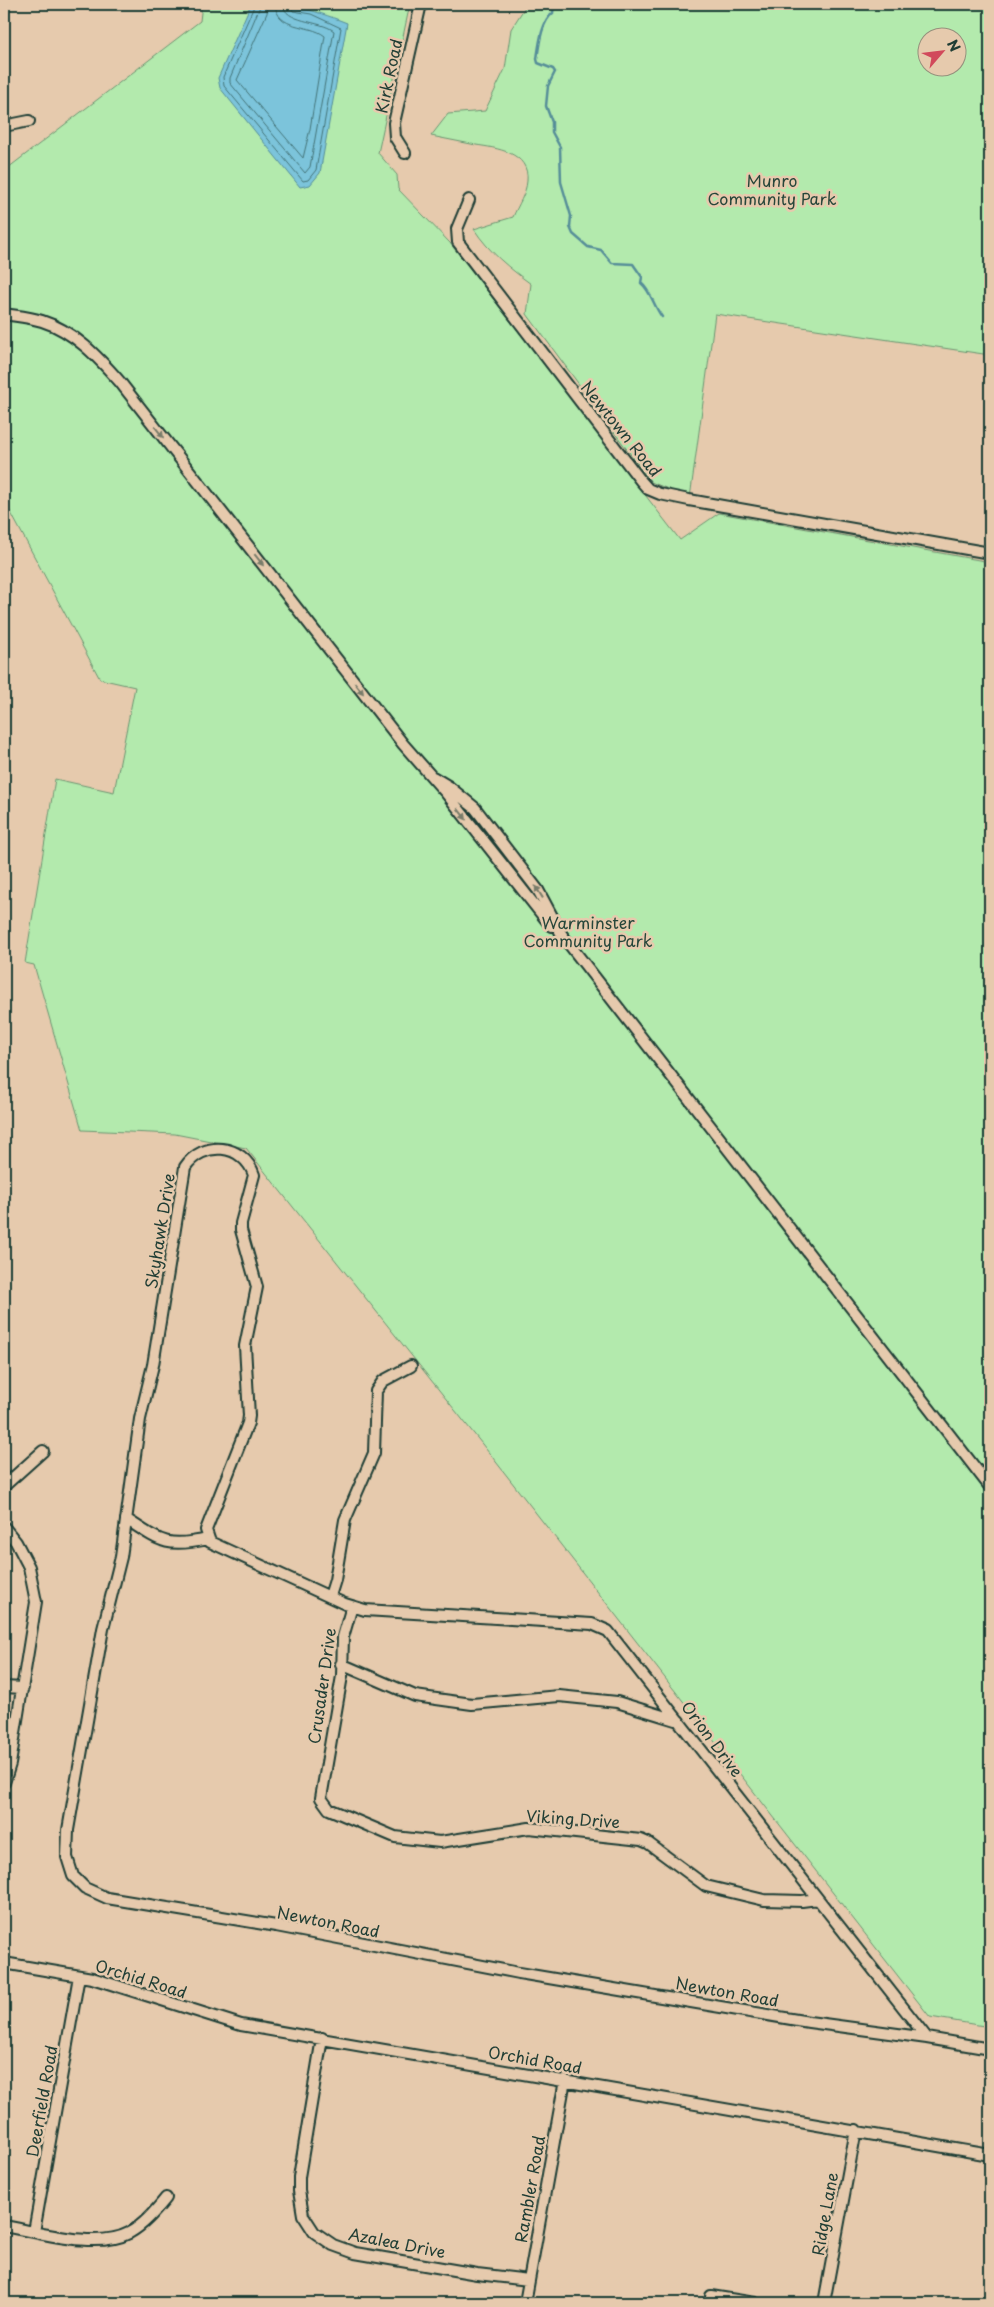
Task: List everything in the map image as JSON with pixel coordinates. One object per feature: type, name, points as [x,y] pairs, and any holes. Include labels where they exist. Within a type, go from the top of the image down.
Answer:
[{"type":"street","name":"Kirk Road","points":[[405,153],[395,137],[394,123],[421,4]]},
{"type":"street","points":[[4,126],[29,121]]},
{"type":"street","name":"Newtown Road","points":[[469,200],[457,229],[458,242],[577,399],[648,488],[660,494],[682,499],[990,553]]},
{"type":"street","points":[[4,314],[42,321],[77,339],[98,358],[129,394],[403,744],[433,777],[448,786],[475,808],[538,890],[562,935],[990,1486]]},
{"type":"street","name":"Skyhawk Drive","points":[[125,1535],[140,1419],[153,1365],[185,1167],[199,1152],[208,1149],[224,1149],[241,1156],[247,1162],[254,1175],[241,1230],[257,1287],[245,1346],[248,1423],[210,1517],[206,1530],[207,1538]]},
{"type":"street","points":[[126,1519],[154,1537],[171,1544],[207,1538],[214,1545],[330,1596],[335,1580],[345,1520],[374,1453],[376,1391],[383,1381],[411,1366]]},
{"type":"street","points":[[4,1486],[43,1451]]},
{"type":"street","points":[[4,1527],[16,1542],[29,1567],[36,1602],[10,1764],[4,1783]]},
{"type":"street","name":"Newton Road","points":[[125,1535],[116,1582],[103,1629],[68,1830],[67,1851],[69,1867],[85,1888],[107,1898],[131,1904],[276,1926],[519,1973],[810,2022],[927,2038]]},
{"type":"street","name":"Orion Drive","points":[[330,1596],[365,1610],[600,1626],[614,1636],[927,2038]]},
{"type":"street","name":"Crusader Drive","points":[[322,1801],[324,1773],[342,1676],[343,1637],[352,1606]]},
{"type":"street","points":[[342,1664],[408,1694],[423,1698],[472,1704],[559,1696],[617,1702],[679,1721]]},
{"type":"street","points":[[4,1687],[23,1688]]},
{"type":"street","name":"Viking Drive","points":[[322,1801],[329,1809],[395,1837],[440,1842],[529,1828],[641,1840],[648,1843],[706,1886],[764,1900],[817,1899]]},
{"type":"street","name":"Orchid Road","points":[[4,1962],[79,1976],[132,1990],[241,2025],[856,2130],[990,2155]]},
{"type":"street","name":"Deerfield Road","points":[[34,2232],[79,1976]]},
{"type":"street","name":"Azalea Drive","points":[[322,2038],[299,2177],[302,2210],[314,2232],[333,2245],[355,2253],[477,2274],[529,2280]]},
{"type":"street","points":[[927,2038],[990,2049]]},
{"type":"street","name":"Rambler Road","points":[[525,2303],[565,2080]]},
{"type":"street","name":"Ridge Lane","points":[[824,2303],[856,2130]]},
{"type":"street","points":[[4,2226],[90,2241],[112,2240],[133,2230],[166,2198]]},
{"type":"street","points":[[711,2296],[755,2303]]},
{"type":"green space","name":"Warminster Community Park","points":[[202,4],[410,4],[378,153],[397,175],[398,189],[450,243],[680,540],[719,513],[990,562],[990,2027],[930,2017],[482,1444],[246,1148],[175,1134],[82,1130],[34,965],[25,963],[55,779],[114,792],[135,687],[100,679],[4,500],[4,171],[200,21]]},
{"type":"green space","name":"Munro Community Park","points":[[527,4],[990,4],[990,355],[715,314],[690,498],[651,482],[527,314],[531,284],[500,259],[474,229],[513,217],[527,181],[523,164],[510,153],[502,150],[431,136],[448,114],[485,111],[505,69],[511,29]]},
{"type":"water","points":[[251,4],[300,8],[347,23],[320,173],[310,185],[300,187],[220,88],[218,78]]},
{"type":"waterway","points":[[554,4],[553,13],[543,28],[537,59],[538,63],[553,69],[555,72],[548,86],[546,106],[552,122],[552,132],[560,147],[561,182],[571,216],[570,227],[573,234],[588,247],[601,250],[612,263],[633,264],[642,277],[641,283],[662,317]]}]
